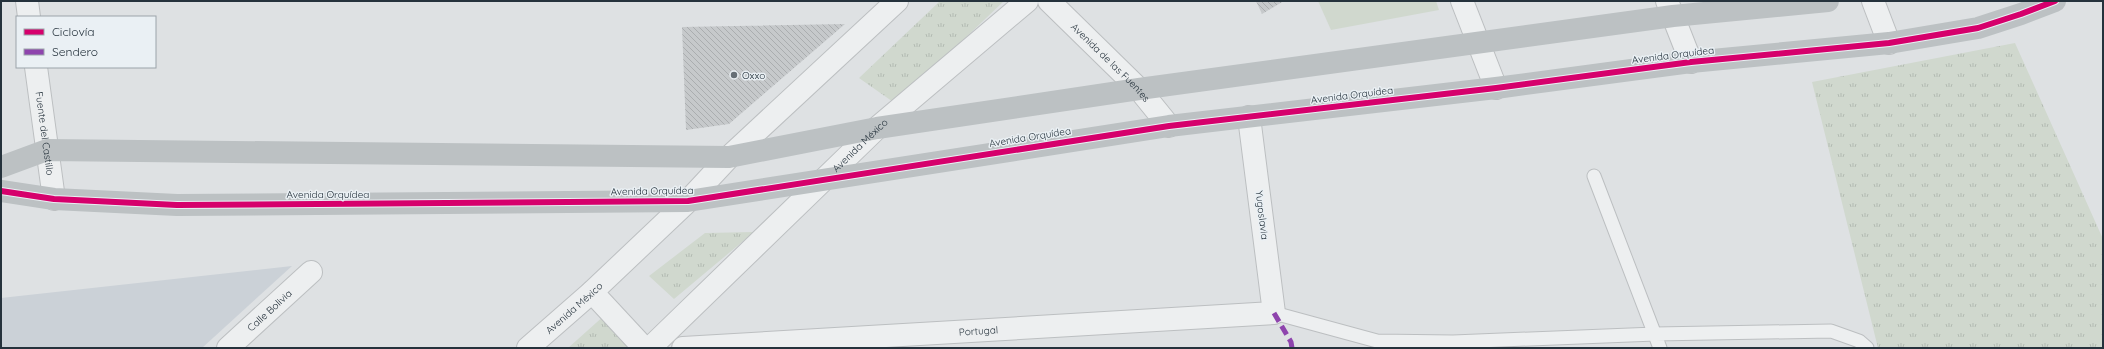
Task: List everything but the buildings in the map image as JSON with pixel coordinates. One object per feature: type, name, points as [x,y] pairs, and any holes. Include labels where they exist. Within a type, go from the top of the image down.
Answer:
[{"type":"street","points":[[27,1],[29,16]]},
{"type":"street","name":"Avenida México","points":[[528,348],[592,292],[688,201],[729,157],[896,1]]},
{"type":"street","name":"Avenida México","points":[[650,348],[877,128],[1027,1]]},
{"type":"street","name":"Avenida de las Fuentes","points":[[1049,1],[1139,89],[1169,126]]},
{"type":"street","points":[[1462,1],[1496,88]]},
{"type":"street","points":[[1,167],[47,150],[729,157],[877,128],[1139,89],[1479,42],[1670,8],[1828,1]]},
{"type":"street","points":[[1873,1],[1889,43]]},
{"type":"street","name":"Avenida Orquídea","points":[[1,191],[54,199],[177,205],[688,201],[824,178],[1169,126],[1496,88],[1691,62],[1889,43],[1978,28],[2055,1]]},
{"type":"street","points":[[1670,8],[1691,62]]},
{"type":"street","name":"Fuente del Castillo","points":[[36,68],[54,199]]},
{"type":"street","name":"Yugoslavia","points":[[1249,117],[1274,313]]},
{"type":"street","name":"Calle Bolivia","points":[[228,348],[311,272]]},
{"type":"street","points":[[592,292],[644,348]]},
{"type":"street","name":"Portugal","points":[[683,348],[1274,313]]},
{"type":"lane","points":[[1594,176],[1660,348]]},
{"type":"lane","points":[[1274,313],[1377,341],[1452,342],[1655,334],[1831,331],[1859,341],[1867,348]]},
{"type":"shaded area","points":[[292,266],[202,348],[1,348],[1,298]]},
{"type":"green space","points":[[940,1],[1004,1],[896,104],[859,78]]},
{"type":"green space","points":[[1318,1],[1436,1],[1439,10],[1331,30]]},
{"type":"green space","points":[[2015,43],[2103,239],[2103,348],[1878,348],[1812,82]]},
{"type":"green space","points":[[754,232],[674,299],[649,276],[705,233]]},
{"type":"green space","points":[[606,314],[631,342],[625,348],[568,348]]},
{"type":"marked path","points":[[1274,313],[1291,342],[1292,348]]},
{"type":"cycle path","points":[[1,191],[54,199],[177,205],[688,201],[1169,126],[1496,88],[1691,62],[1889,43],[1978,28],[2055,1]]},
{"type":"place","name":"Oxxo","points":[[734,75]]}]
